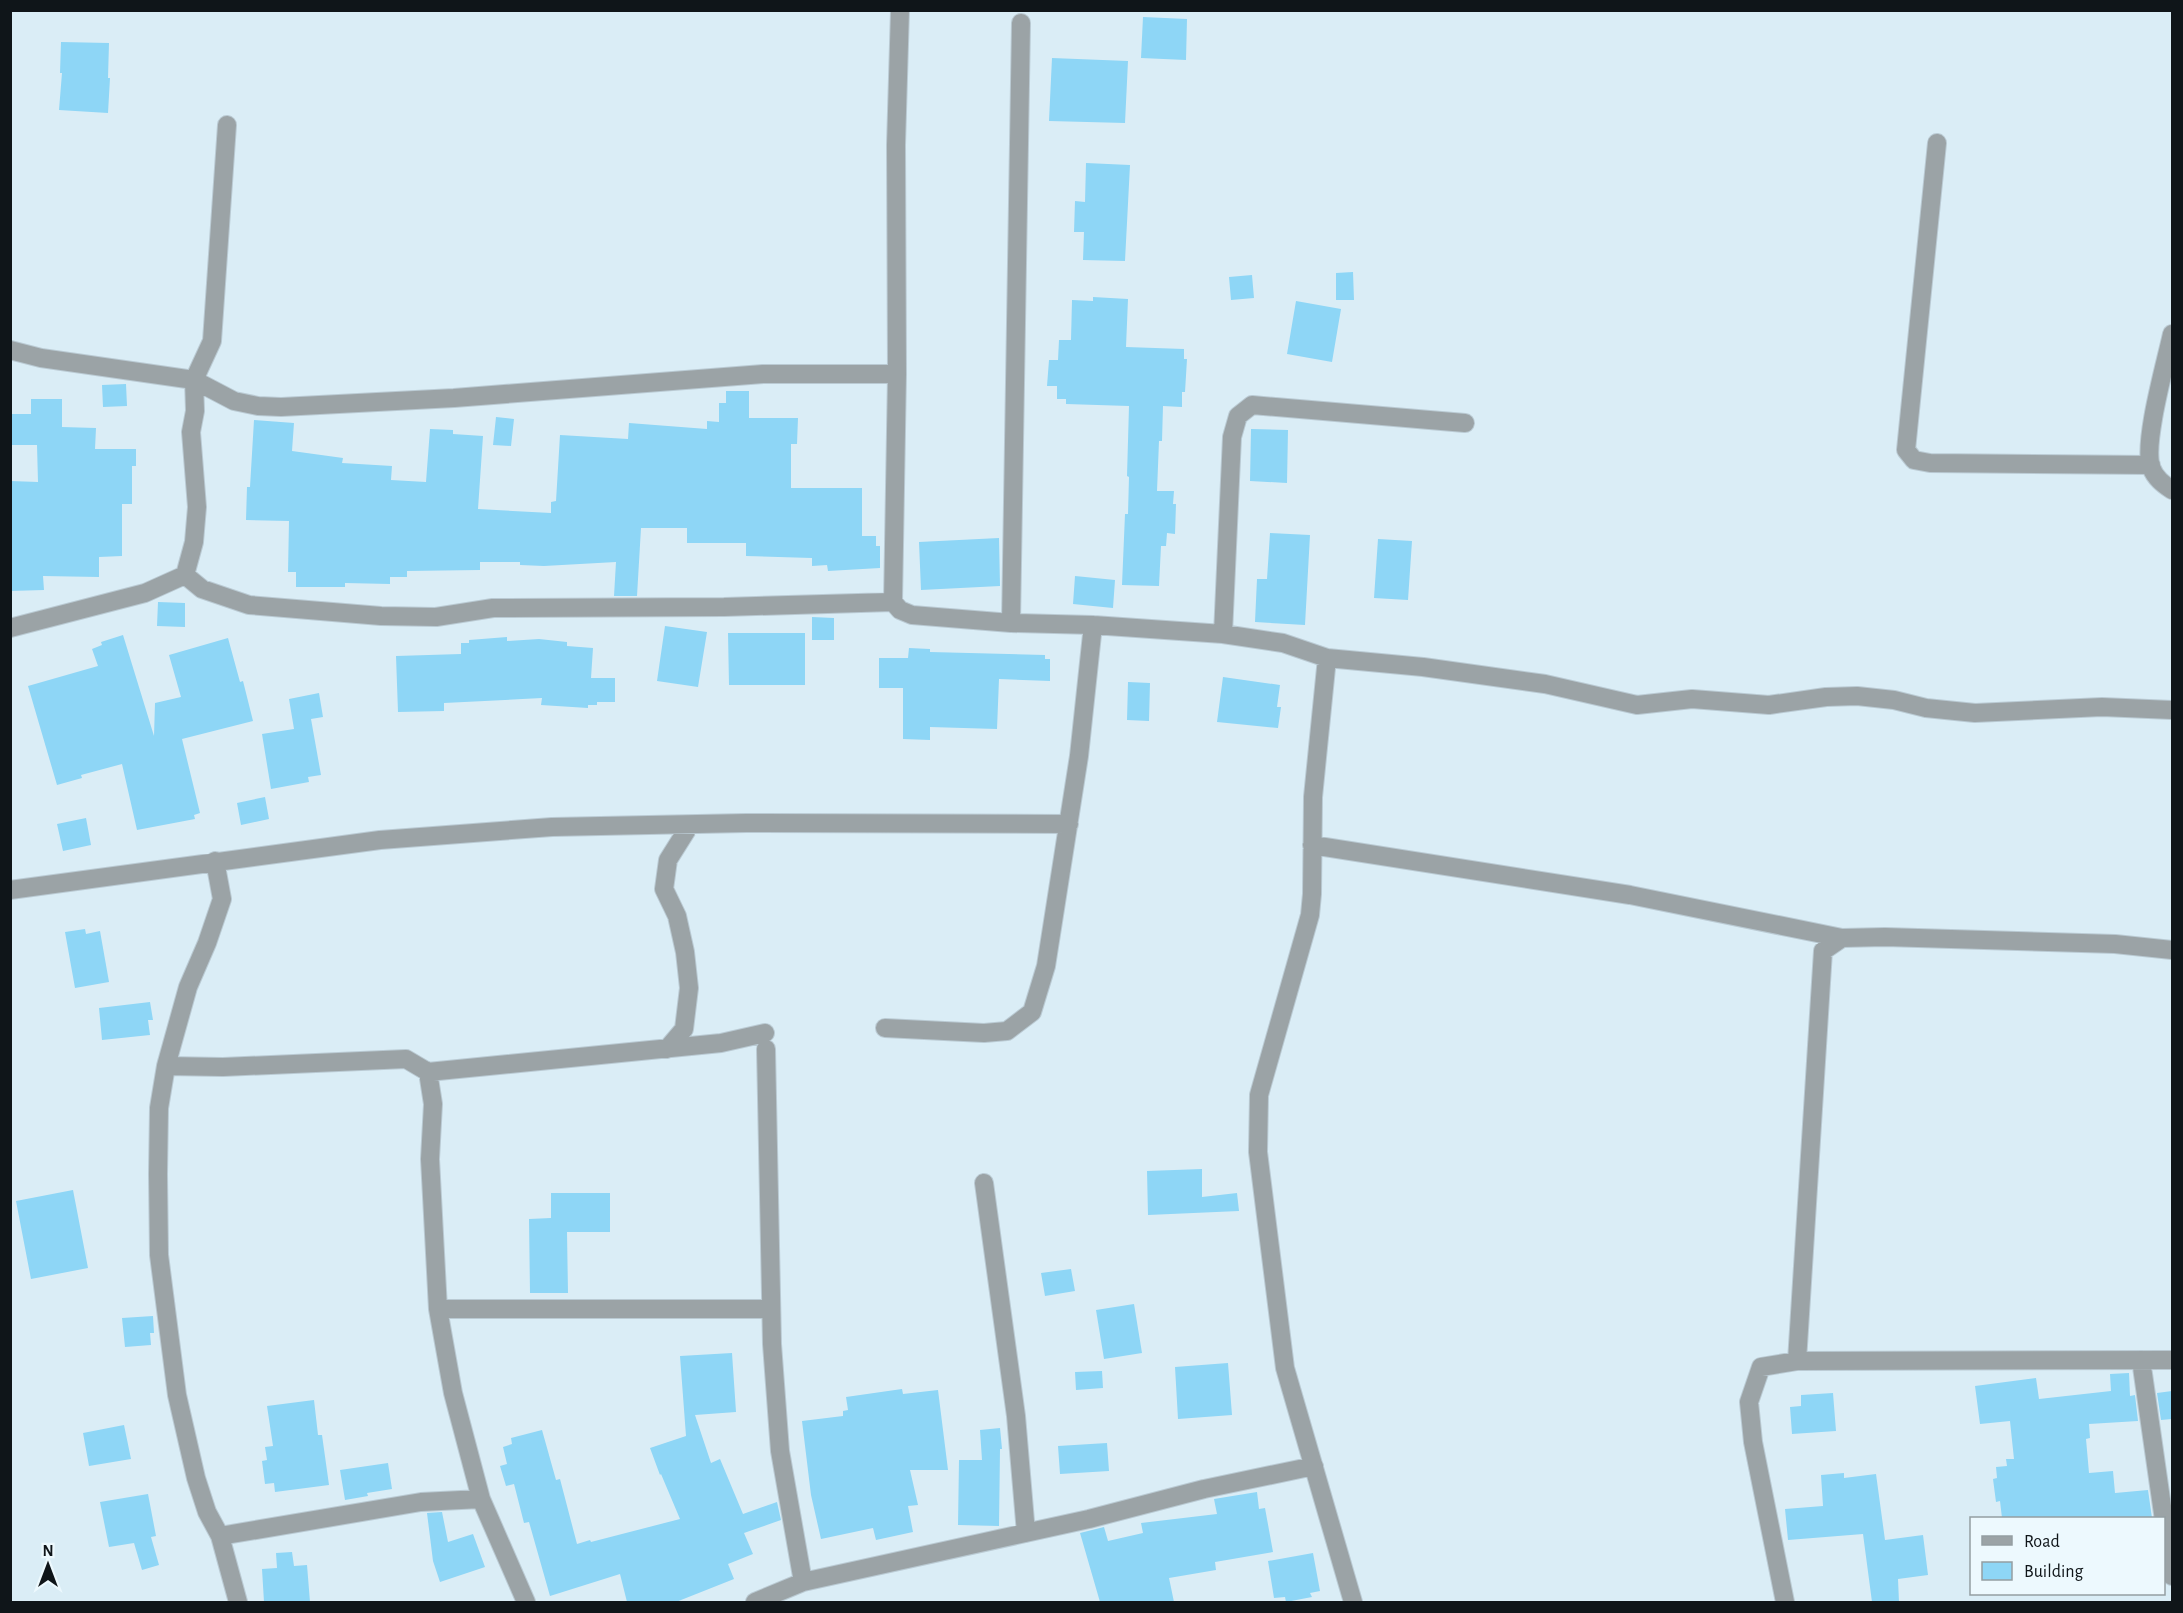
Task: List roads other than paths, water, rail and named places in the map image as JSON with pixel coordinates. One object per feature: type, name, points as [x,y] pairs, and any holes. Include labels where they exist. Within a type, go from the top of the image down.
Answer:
[{"type":"street","points":[[900,10],[896,145],[897,374],[892,602],[900,610],[912,615],[1011,623],[1093,625],[1223,634],[1283,643],[1327,658],[1423,667],[1545,684],[1637,705],[1692,699],[1769,705],[1826,697],[1857,696],[1894,700],[1926,708],[1967,712],[2102,707],[2172,710]]},
{"type":"street","points":[[1011,623],[1021,23]]},
{"type":"street","points":[[10,628],[145,593],[184,574],[194,542],[197,507],[191,432],[195,411],[194,380],[212,341],[227,125]]},
{"type":"street","points":[[1938,143],[1906,450],[1914,460],[1930,463],[2151,465]]},
{"type":"street","points":[[2172,334],[2150,436],[2151,465],[2158,480],[2172,490]]},
{"type":"street","points":[[10,350],[41,358],[194,380],[234,401],[258,406],[281,407],[454,398],[763,374],[897,374]]},
{"type":"street","points":[[1223,634],[1232,437],[1238,416],[1252,405],[1465,423]]},
{"type":"street","points":[[184,574],[202,589],[249,605],[381,616],[436,617],[493,608],[724,607],[892,602]]},
{"type":"street","points":[[885,1028],[996,1032],[1007,1030],[1032,1011],[1046,966],[1069,824],[1093,625]]},
{"type":"street","points":[[1327,658],[1313,797],[1310,915],[1259,1095],[1257,1122],[1258,1152],[1285,1368],[1353,1602]]},
{"type":"street","points":[[10,890],[380,840],[552,827],[1069,824]]},
{"type":"street","points":[[667,1048],[684,1029],[689,988],[685,952],[677,916],[664,889],[668,860],[690,825]]},
{"type":"street","points":[[1312,845],[1630,895],[1842,938],[1885,937],[2115,944],[2172,950]]},
{"type":"street","points":[[215,861],[222,899],[207,943],[188,987],[166,1066],[159,1108],[159,1255],[177,1395],[196,1478],[207,1512],[220,1536],[238,1602]]},
{"type":"street","points":[[1797,1362],[1820,975],[1823,951],[1842,938]]},
{"type":"street","points":[[166,1066],[223,1067],[406,1059],[428,1072],[667,1048],[766,1041],[770,1309],[780,1451],[803,1582]]},
{"type":"street","points":[[428,1072],[433,1104],[430,1159],[438,1309],[453,1393],[482,1500],[526,1602]]},
{"type":"street","points":[[984,1183],[1016,1416],[1026,1533]]},
{"type":"street","points":[[438,1309],[770,1309]]},
{"type":"street","points":[[2141,1360],[2164,1517]]},
{"type":"street","points":[[1785,1602],[1753,1442],[1749,1402],[1761,1367],[1797,1362],[2172,1360]]},
{"type":"street","points":[[755,1602],[803,1582],[1089,1519],[1204,1489],[1314,1466]]},
{"type":"street","points":[[220,1536],[421,1502],[482,1500]]},
{"type":"street","points":[[2165,1527],[2172,1576]]}]
